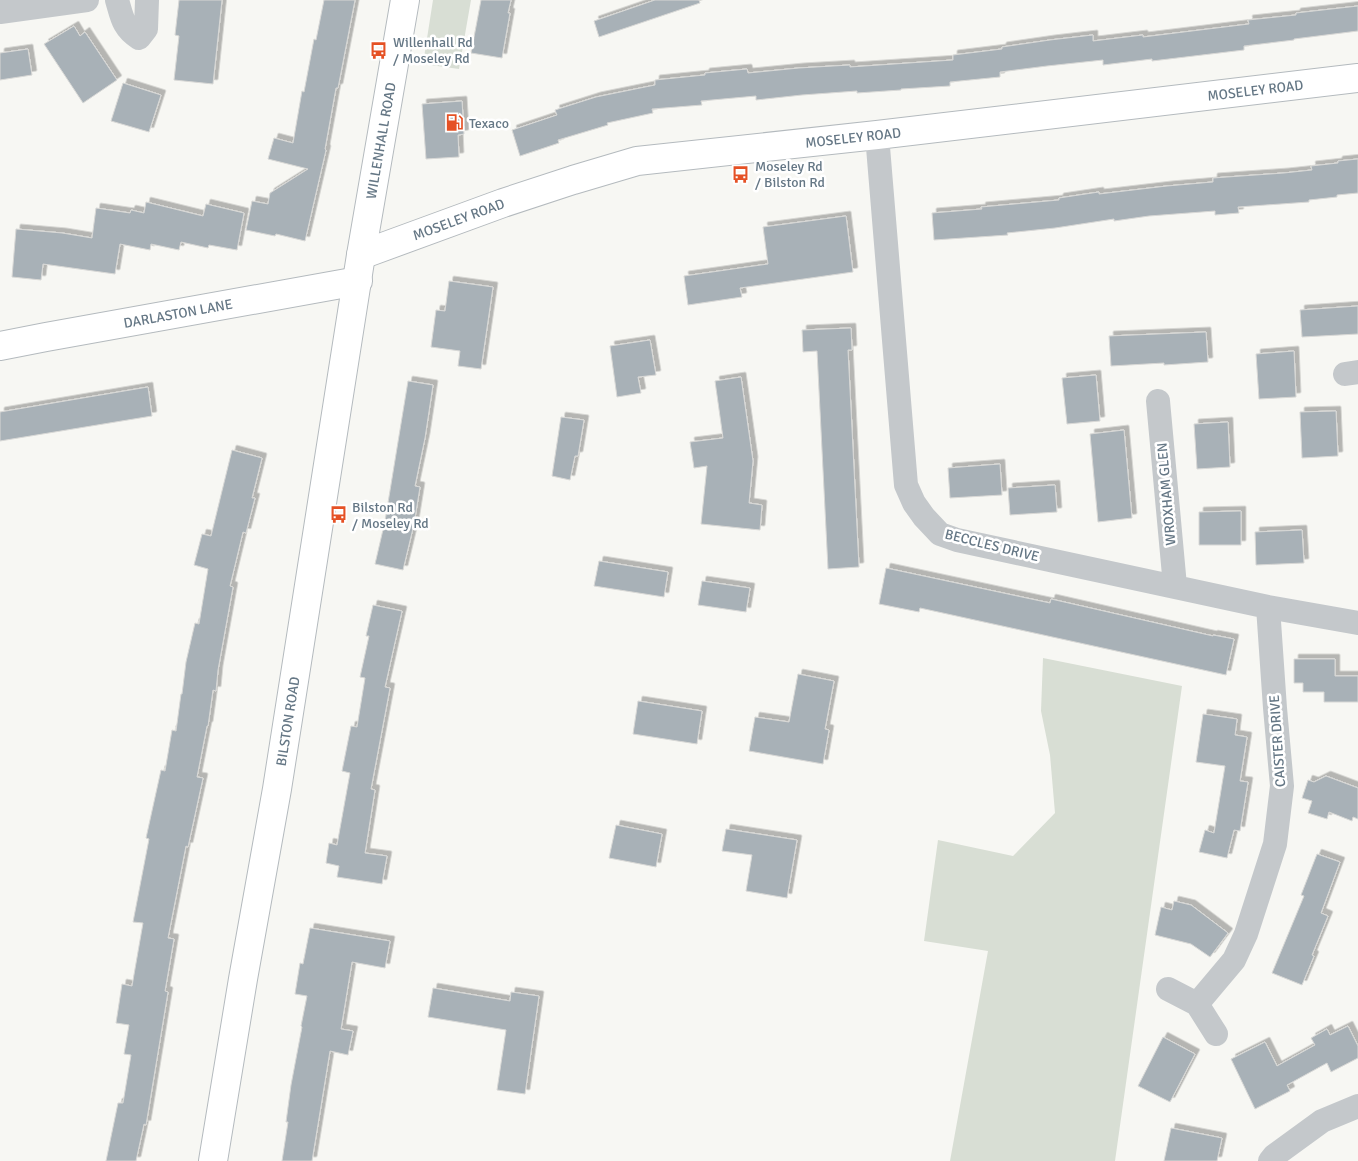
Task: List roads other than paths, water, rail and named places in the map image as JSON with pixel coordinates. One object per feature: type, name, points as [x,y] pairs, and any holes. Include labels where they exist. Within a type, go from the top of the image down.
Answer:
[{"type":"street","points":[[0,12],[87,0]]},
{"type":"street","points":[[117,0],[123,20],[130,32],[140,38],[146,29],[148,0]]},
{"type":"street","name":"WILLENHALL ROAD","points":[[360,268],[405,0]]},
{"type":"street","name":"MOSELEY ROAD","points":[[360,268],[512,200],[637,162],[1358,78]]},
{"type":"street","name":"BECCLES DRIVE","points":[[876,135],[906,485],[914,503],[940,534],[957,540],[1268,607],[1358,623]]},
{"type":"street","name":"DARLASTON LANE","points":[[0,346],[360,268]]},
{"type":"street","name":"BILSTON ROAD","points":[[213,1161],[277,789],[360,268]]},
{"type":"street","name":"WROXHAM GLEN","points":[[1158,401],[1174,586]]},
{"type":"street","name":"CAISTER DRIVE","points":[[1197,1004],[1234,960],[1246,934],[1275,844],[1282,786],[1268,607]]},
{"type":"street","points":[[1168,989],[1197,1004],[1216,1034]]},
{"type":"street","points":[[1270,1161],[1274,1156],[1322,1121],[1358,1106]]},
{"type":"place","name":"Willenhall Rd / Moseley Rd","points":[[379,50]]},
{"type":"place","name":"Texaco","points":[[455,123]]},
{"type":"place","name":"Moseley Rd / Bilston Rd","points":[[741,174]]},
{"type":"place","name":"Bilston Rd / Moseley Rd","points":[[338,515]]}]
